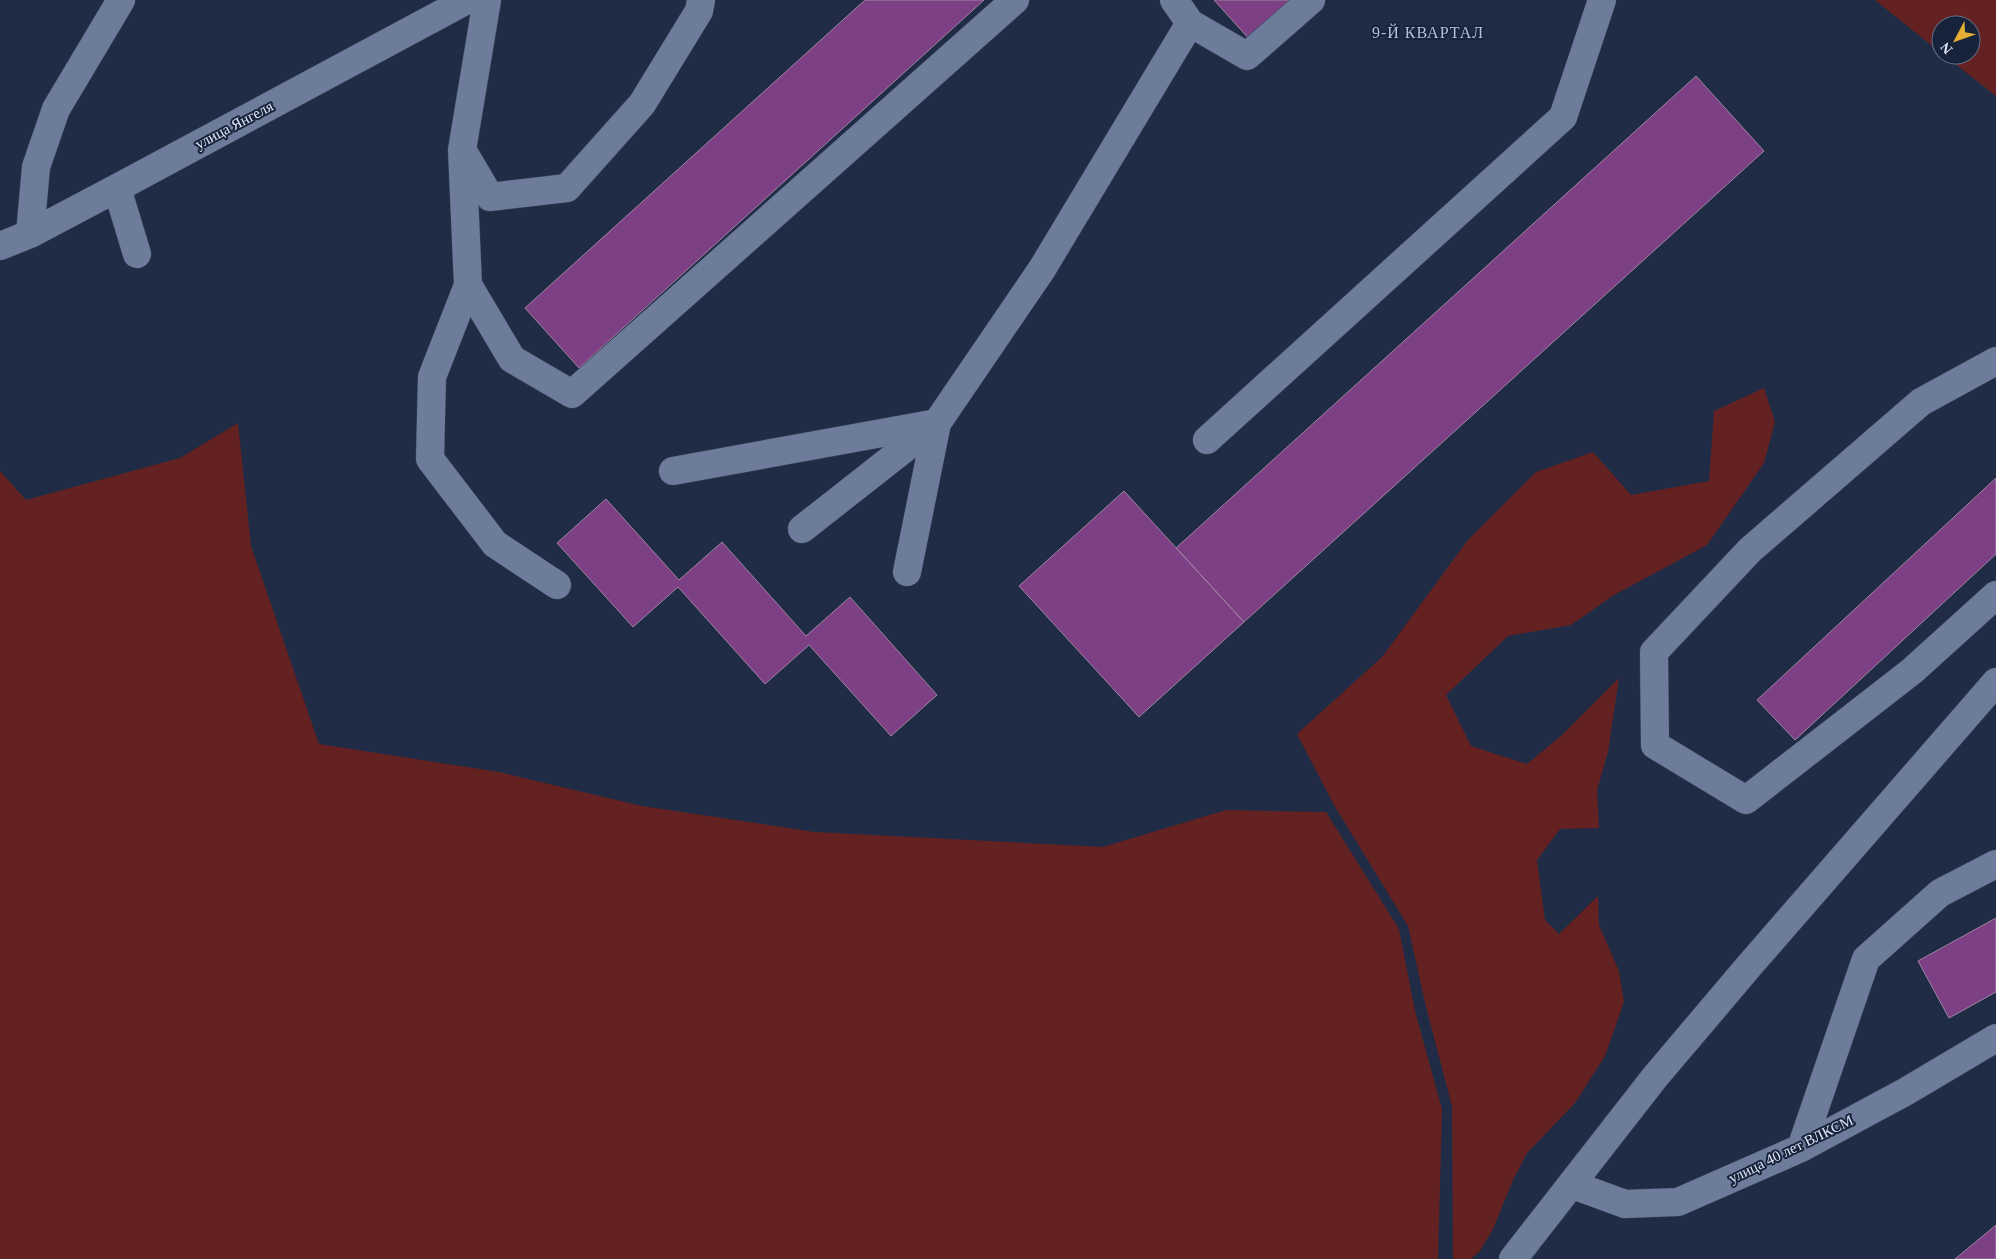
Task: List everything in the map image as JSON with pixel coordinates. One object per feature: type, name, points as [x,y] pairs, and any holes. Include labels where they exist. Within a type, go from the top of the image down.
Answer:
[{"type":"street","points":[[30,234],[36,167],[56,109],[121,0]]},
{"type":"street","name":"улица Янгеля","points":[[0,246],[30,234],[467,0]]},
{"type":"street","points":[[487,0],[462,150],[468,286],[432,377],[430,459],[495,544],[557,585]]},
{"type":"street","points":[[462,150],[490,197],[566,188],[642,104],[700,11],[701,0]]},
{"type":"street","points":[[468,286],[512,359],[572,394],[1015,0]]},
{"type":"street","points":[[1174,0],[1190,23],[1247,56],[1311,0]]},
{"type":"street","points":[[1207,440],[1563,117],[1602,0]]},
{"type":"street","points":[[802,529],[937,423],[1042,269],[1190,23]]},
{"type":"street","points":[[117,188],[137,254]]},
{"type":"street","points":[[1996,361],[1921,402],[1750,550],[1654,652],[1655,745],[1746,800],[1912,672],[1996,595]]},
{"type":"street","points":[[673,471],[937,423]]},
{"type":"street","points":[[907,572],[937,423]]},
{"type":"street","points":[[1513,1259],[1667,1062],[1984,713],[1996,682]]},
{"type":"street","points":[[1801,1148],[1866,959],[1940,893],[1996,864]]},
{"type":"street","name":"улица 40 лет ВЛКСМ","points":[[1572,1185],[1625,1204],[1678,1202],[1801,1148],[1905,1092],[1996,1038]]},
{"type":"shaded area","points":[[1875,0],[1996,0],[1996,96],[1957,65],[1981,65],[1981,15],[1931,15],[1931,45]]},
{"type":"shaded area","points":[[1764,388],[1775,422],[1764,463],[1707,545],[1614,595],[1571,625],[1508,636],[1446,695],[1471,746],[1527,764],[1561,736],[1619,678],[1608,752],[1597,790],[1599,828],[1560,829],[1537,860],[1545,920],[1559,934],[1598,896],[1599,925],[1619,971],[1624,1002],[1605,1056],[1575,1103],[1527,1153],[1513,1180],[1493,1229],[1480,1251],[1471,1259],[1453,1259],[1452,1106],[1426,1007],[1408,926],[1334,805],[1297,734],[1382,657],[1468,540],[1536,472],[1593,452],[1631,495],[1709,481],[1714,411]]},
{"type":"shaded area","points":[[238,423],[251,546],[319,744],[499,772],[642,806],[815,832],[1103,847],[1226,810],[1326,812],[1399,929],[1415,1011],[1442,1109],[1438,1259],[0,1259],[0,471],[26,500],[180,458]]},
{"type":"building","points":[[865,0],[984,0],[579,368],[525,308]]},
{"type":"building","points":[[1214,0],[1297,0],[1251,41]]},
{"type":"building","points":[[1696,76],[1764,151],[1244,622],[1176,548]]},
{"type":"building","points":[[1996,478],[1996,554],[1795,740],[1757,700]]},
{"type":"building","points":[[1124,491],[1244,622],[1139,717],[1019,586]]},
{"type":"building","points":[[606,499],[679,580],[722,542],[806,636],[850,597],[937,695],[891,736],[809,645],[765,684],[678,587],[633,627],[557,543]]},
{"type":"building","points":[[1996,918],[1996,992],[1949,1018],[1918,961]]},
{"type":"building","points":[[1996,1225],[1996,1259],[1955,1259]]},
{"type":"district","name":"9-Й КВАРТАЛ","points":[[1428,32]]}]
